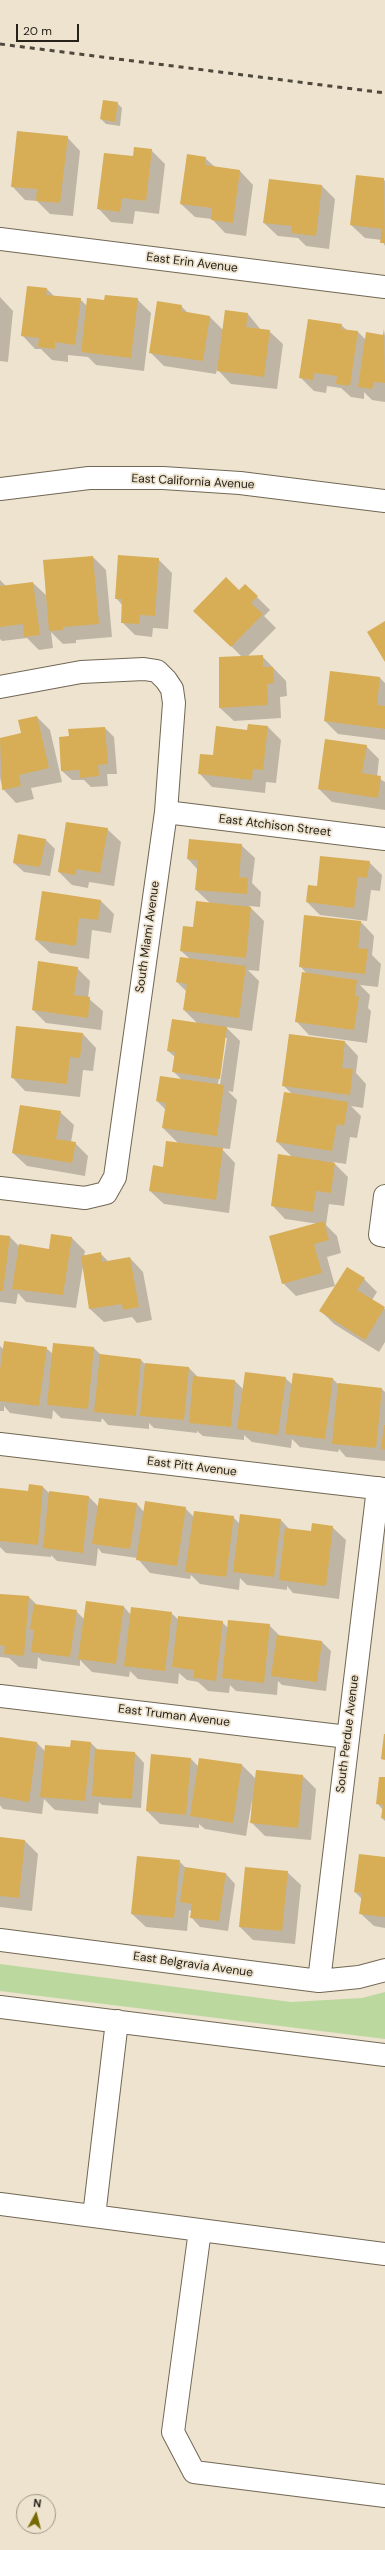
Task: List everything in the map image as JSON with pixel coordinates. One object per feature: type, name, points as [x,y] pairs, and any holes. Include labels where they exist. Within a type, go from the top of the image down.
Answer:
[{"type":"street","name":"East Erin Avenue","points":[[0,239],[385,288]]},
{"type":"street","name":"East California Avenue","points":[[0,489],[89,478],[163,478],[240,483],[385,502]]},
{"type":"street","name":"South Miami Avenue","points":[[0,687],[81,672],[144,669],[157,671],[166,680],[172,689],[174,703],[166,812],[115,1177],[106,1193],[85,1198],[0,1188]]},
{"type":"street","name":"East Atchison Street","points":[[166,812],[385,839]]},
{"type":"street","points":[[383,1236],[385,1196]]},
{"type":"street","name":"East Pitt Avenue","points":[[0,1444],[382,1488]]},
{"type":"street","name":"South Perdue Avenue","points":[[319,1980],[348,1737],[382,1488]]},
{"type":"street","name":"East Truman Avenue","points":[[0,1696],[348,1737]]},
{"type":"street","name":"East Belgravia Avenue","points":[[0,1940],[319,1980],[359,1977],[385,1970]]},
{"type":"street","points":[[0,2007],[385,2055]]},
{"type":"street","points":[[94,2216],[117,2021]]},
{"type":"street","points":[[0,2204],[385,2254]]},
{"type":"street","points":[[200,2230],[173,2432],[194,2472],[385,2496]]},
{"type":"green space","points":[[0,1964],[291,2002],[362,1998],[385,1992],[385,2039],[0,1991]]},
{"type":"building","points":[[103,100],[118,102],[115,122],[100,119]]},
{"type":"building","points":[[17,131],[68,136],[60,203],[36,201],[37,189],[11,187]]},
{"type":"building","points":[[134,147],[152,149],[146,201],[122,198],[120,212],[97,209],[104,153],[133,156]]},
{"type":"building","points":[[187,154],[206,157],[205,165],[240,170],[233,223],[211,220],[212,208],[180,204]]},
{"type":"building","points":[[356,175],[384,178],[385,243],[380,243],[382,229],[350,225]]},
{"type":"building","points":[[269,179],[322,185],[316,236],[291,233],[292,226],[263,223]]},
{"type":"building","points":[[27,286],[47,288],[46,295],[81,298],[75,345],[55,342],[55,349],[38,347],[39,338],[21,336]]},
{"type":"building","points":[[105,295],[138,298],[131,358],[81,352],[87,298],[104,300]]},
{"type":"building","points":[[157,301],[182,305],[181,311],[210,316],[203,361],[149,353]]},
{"type":"building","points":[[225,310],[248,313],[246,327],[270,330],[264,377],[217,371]]},
{"type":"building","points":[[308,319],[342,324],[341,329],[358,331],[350,386],[336,384],[337,376],[314,373],[313,380],[299,378]]},
{"type":"building","points":[[384,329],[385,383],[374,382],[372,389],[358,387],[366,332],[383,335]]},
{"type":"building","points":[[118,555],[159,558],[155,616],[140,615],[139,624],[121,623],[122,599],[115,599]]},
{"type":"building","points":[[93,556],[99,624],[63,627],[63,630],[49,631],[43,560]]},
{"type":"building","points":[[226,577],[239,590],[245,584],[258,596],[251,603],[263,614],[231,647],[193,611]]},
{"type":"building","points":[[33,582],[40,635],[24,637],[23,624],[0,627],[0,586]]},
{"type":"building","points":[[385,621],[385,662],[367,632]]},
{"type":"building","points":[[263,655],[263,667],[273,667],[274,683],[267,684],[268,705],[219,708],[219,657]]},
{"type":"building","points":[[330,671],[380,677],[377,705],[385,706],[385,729],[324,721]]},
{"type":"building","points":[[37,716],[49,768],[19,775],[21,786],[2,790],[0,738],[21,733],[18,720]]},
{"type":"building","points":[[248,724],[268,726],[263,770],[253,769],[252,780],[198,774],[200,754],[213,755],[216,726],[247,730]]},
{"type":"building","points":[[105,727],[108,764],[98,765],[99,776],[80,778],[80,770],[61,771],[59,737],[69,736],[68,729]]},
{"type":"building","points":[[325,739],[367,745],[362,773],[381,776],[378,798],[318,789]]},
{"type":"building","points":[[66,822],[108,828],[100,873],[76,869],[75,875],[58,872]]},
{"type":"building","points":[[18,834],[46,839],[40,867],[13,863]]},
{"type":"building","points":[[189,839],[242,844],[239,877],[248,878],[247,894],[195,890],[198,860],[187,859]]},
{"type":"building","points":[[320,856],[370,861],[367,878],[358,877],[354,908],[306,902],[308,885],[317,886]]},
{"type":"building","points":[[42,891],[101,900],[98,920],[79,918],[76,946],[35,940]]},
{"type":"building","points":[[196,901],[251,907],[246,958],[180,951],[183,926],[193,927]]},
{"type":"building","points":[[304,915],[361,921],[358,948],[368,949],[365,974],[299,967]]},
{"type":"building","points":[[180,957],[246,966],[239,1018],[183,1010],[187,984],[176,982]]},
{"type":"building","points":[[38,961],[78,967],[74,995],[90,997],[88,1018],[32,1010]]},
{"type":"building","points":[[302,972],[357,980],[355,996],[359,997],[354,1030],[295,1022]]},
{"type":"building","points":[[172,1019],[227,1027],[220,1079],[172,1072],[175,1052],[167,1051]]},
{"type":"building","points":[[16,1026],[83,1033],[80,1058],[70,1057],[67,1084],[11,1078]]},
{"type":"building","points":[[289,1034],[345,1041],[342,1068],[353,1069],[350,1095],[282,1086]]},
{"type":"building","points":[[160,1076],[224,1085],[217,1136],[162,1128],[166,1103],[156,1101]]},
{"type":"building","points":[[284,1092],[348,1102],[344,1126],[337,1124],[332,1151],[276,1142]]},
{"type":"building","points":[[20,1105],[61,1111],[56,1139],[76,1142],[72,1163],[12,1153]]},
{"type":"building","points":[[166,1141],[223,1148],[216,1200],[149,1191],[153,1165],[163,1167]]},
{"type":"building","points":[[278,1154],[335,1163],[331,1193],[316,1191],[313,1212],[271,1206]]},
{"type":"building","points":[[324,1221],[329,1240],[314,1244],[322,1273],[282,1284],[269,1236]]},
{"type":"building","points":[[51,1234],[72,1237],[63,1295],[12,1289],[19,1244],[49,1249]]},
{"type":"building","points":[[0,1235],[10,1236],[3,1291],[0,1291]]},
{"type":"building","points":[[101,1252],[102,1262],[130,1257],[139,1307],[123,1310],[122,1304],[89,1309],[81,1256]]},
{"type":"building","points":[[347,1267],[365,1278],[357,1290],[385,1307],[365,1340],[319,1311]]},
{"type":"building","points":[[4,1341],[47,1347],[39,1406],[0,1401],[0,1370]]},
{"type":"building","points":[[53,1343],[94,1347],[88,1409],[47,1405]]},
{"type":"building","points":[[100,1354],[141,1359],[136,1416],[94,1412]]},
{"type":"building","points":[[145,1363],[189,1367],[184,1420],[140,1416]]},
{"type":"building","points":[[245,1372],[286,1377],[278,1435],[237,1429]]},
{"type":"building","points":[[293,1373],[333,1378],[325,1439],[285,1434]]},
{"type":"building","points":[[193,1376],[235,1380],[231,1427],[189,1423]]},
{"type":"building","points":[[338,1383],[382,1388],[376,1448],[332,1444]]},
{"type":"building","points":[[385,1425],[385,1450],[381,1449]]},
{"type":"building","points":[[29,1484],[43,1486],[38,1545],[0,1541],[0,1488],[28,1491]]},
{"type":"building","points":[[49,1491],[89,1496],[83,1553],[43,1548]]},
{"type":"building","points":[[99,1498],[137,1503],[130,1549],[92,1544]]},
{"type":"building","points":[[145,1501],[186,1507],[177,1566],[136,1560]]},
{"type":"building","points":[[194,1511],[234,1516],[226,1577],[185,1572]]},
{"type":"building","points":[[240,1514],[281,1519],[274,1577],[233,1572]]},
{"type":"building","points":[[312,1523],[333,1526],[326,1586],[279,1580],[285,1528],[311,1531]]},
{"type":"building","points":[[0,1594],[29,1596],[24,1656],[4,1654],[5,1646],[0,1645]]},
{"type":"building","points":[[86,1601],[124,1606],[116,1664],[78,1659]]},
{"type":"building","points":[[34,1604],[77,1610],[70,1657],[31,1652],[34,1630],[30,1629]]},
{"type":"building","points":[[131,1607],[172,1612],[165,1671],[124,1666]]},
{"type":"building","points":[[178,1616],[223,1621],[216,1681],[194,1678],[194,1670],[172,1667]]},
{"type":"building","points":[[228,1620],[270,1624],[264,1683],[222,1678]]},
{"type":"building","points":[[277,1635],[322,1641],[317,1682],[271,1676]]},
{"type":"building","points":[[385,1734],[385,1760],[381,1759]]},
{"type":"building","points":[[0,1737],[37,1742],[29,1802],[0,1797]]},
{"type":"building","points":[[71,1740],[91,1742],[85,1801],[40,1797],[45,1745],[70,1747]]},
{"type":"building","points":[[95,1749],[135,1752],[132,1799],[92,1796]]},
{"type":"building","points":[[151,1754],[191,1758],[186,1815],[146,1811]]},
{"type":"building","points":[[199,1758],[242,1764],[233,1823],[190,1816]]},
{"type":"building","points":[[256,1770],[303,1775],[298,1828],[250,1823]]},
{"type":"building","points":[[379,1777],[385,1777],[385,1819],[381,1818],[383,1805],[376,1804]]},
{"type":"building","points":[[0,1837],[25,1840],[19,1898],[0,1896]]},
{"type":"building","points":[[359,1854],[385,1857],[385,1917],[359,1914],[362,1893],[354,1892]]},
{"type":"building","points":[[137,1856],[180,1860],[174,1918],[131,1914]]},
{"type":"building","points":[[185,1867],[226,1873],[219,1921],[190,1918],[192,1904],[180,1902]]},
{"type":"building","points":[[245,1867],[288,1871],[282,1931],[239,1927]]},
{"type":"railway","points":[[0,44],[385,93]]}]
